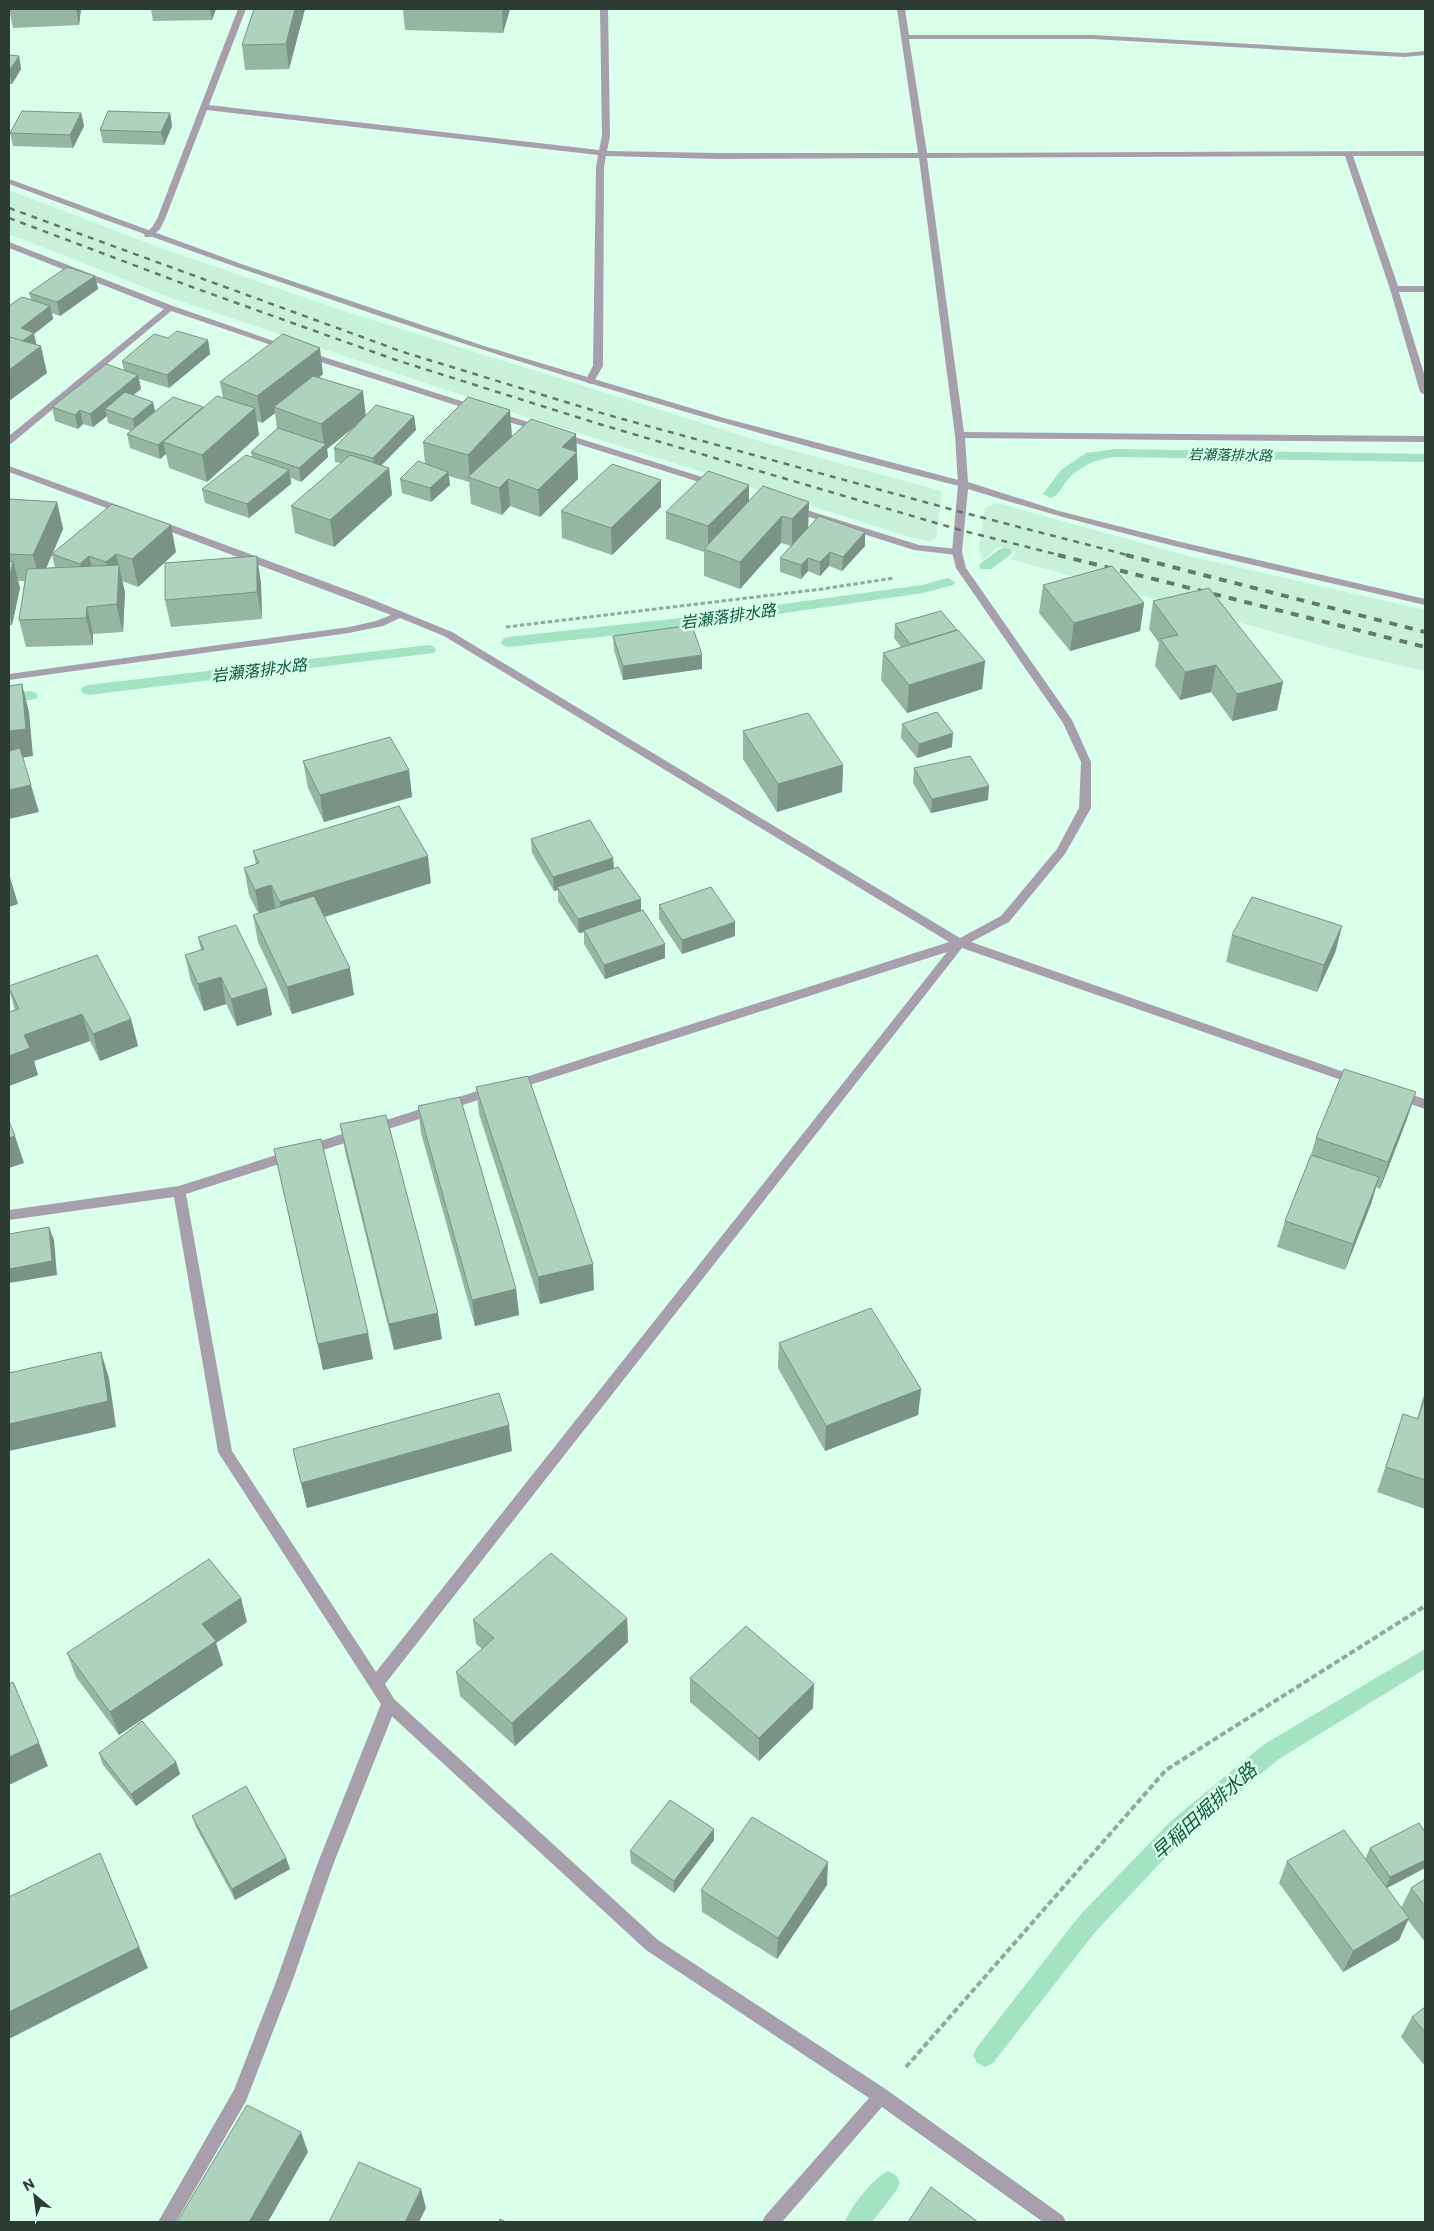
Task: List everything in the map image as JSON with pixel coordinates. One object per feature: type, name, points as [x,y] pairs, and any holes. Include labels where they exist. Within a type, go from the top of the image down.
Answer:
[{"type":"street","points":[[148,235],[157,227],[161,219],[242,9]]},
{"type":"street","points":[[590,381],[598,366],[600,167],[606,136],[604,9]]},
{"type":"street","points":[[9,1215],[179,1191],[960,943],[1005,919],[1061,851],[1085,808],[1086,762],[1068,722],[970,584],[961,568],[958,552],[963,484],[960,435],[923,156],[901,9]]},
{"type":"street","points":[[904,37],[1093,37],[1404,55],[1425,53]]},
{"type":"street","points":[[205,107],[603,154],[923,156],[1425,153]]},
{"type":"street","points":[[1348,154],[1394,289],[1425,392]]},
{"type":"street","points":[[9,181],[148,235],[346,303],[590,381],[828,451],[963,484],[1055,513],[1172,543],[1425,602]]},
{"type":"street","points":[[9,245],[170,308],[359,372],[729,488]]},
{"type":"street","points":[[1394,289],[1425,289]]},
{"type":"street","points":[[9,441],[170,308]]},
{"type":"street","points":[[960,435],[1425,439]]},
{"type":"street","points":[[9,469],[362,599],[448,634],[960,943],[1013,963],[1369,1085]]},
{"type":"street","points":[[786,506],[918,548],[958,552]]},
{"type":"street","points":[[9,676],[349,630],[379,624],[399,615]]},
{"type":"street","points":[[376,1684],[960,943]]},
{"type":"street","points":[[1388,1092],[1425,1104]]},
{"type":"street","points":[[179,1191],[225,1452],[389,1704],[652,1945],[881,2096],[1057,2222]]},
{"type":"street","points":[[168,2222],[240,2095],[284,1982],[325,1865],[389,1704]]},
{"type":"street","points":[[771,2222],[881,2096]]},
{"type":"path","points":[[448,634],[822,589],[897,578]]},
{"type":"path","points":[[881,2096],[1166,1770],[1425,1606]]},
{"type":"shaded area","points":[[9,190],[166,250],[344,311],[769,444],[942,491],[936,538],[928,541],[913,538],[530,418],[174,299],[9,234]]},
{"type":"shaded area","points":[[997,503],[1189,556],[1425,610],[1425,671],[1360,656],[1010,559],[1017,552],[998,547],[982,561],[979,547],[985,508]]},
{"type":"building","points":[[254,9],[295,9],[286,44],[242,45]]},
{"type":"building","points":[[9,55],[19,56],[9,71]]},
{"type":"building","points":[[22,111],[81,113],[70,135],[10,133]]},
{"type":"building","points":[[108,111],[170,113],[161,132],[100,130]]},
{"type":"building","points":[[67,267],[95,276],[57,302],[29,293]]},
{"type":"building","points":[[22,297],[50,306],[21,328],[34,333],[22,341],[9,337],[9,306]]},
{"type":"building","points":[[177,331],[208,340],[167,375],[122,361],[154,334],[168,338]]},
{"type":"building","points":[[283,334],[320,348],[257,396],[220,382]]},
{"type":"building","points":[[9,337],[41,346],[9,370]]},
{"type":"building","points":[[106,364],[138,375],[90,414],[80,410],[75,415],[52,407]]},
{"type":"building","points":[[313,376],[363,391],[321,424],[274,407]]},
{"type":"building","points":[[125,392],[153,402],[133,419],[105,409]]},
{"type":"building","points":[[217,396],[255,408],[202,455],[163,442]]},
{"type":"building","points":[[173,397],[203,407],[158,445],[127,434]]},
{"type":"building","points":[[468,397],[510,410],[468,455],[423,442]]},
{"type":"building","points":[[376,405],[414,416],[373,458],[334,448]]},
{"type":"building","points":[[531,419],[576,434],[562,447],[577,452],[538,490],[508,479],[499,488],[468,477]]},
{"type":"building","points":[[278,428],[326,444],[299,468],[251,452]]},
{"type":"building","points":[[246,455],[289,470],[247,504],[202,489]]},
{"type":"building","points":[[350,455],[389,468],[330,520],[291,506]]},
{"type":"building","points":[[418,461],[448,472],[430,488],[400,479]]},
{"type":"building","points":[[612,464],[661,480],[611,528],[561,511]]},
{"type":"building","points":[[708,471],[749,485],[708,526],[666,512]]},
{"type":"building","points":[[763,486],[809,502],[792,519],[782,516],[740,562],[704,549]]},
{"type":"building","points":[[9,499],[57,502],[33,555],[9,554]]},
{"type":"building","points":[[112,504],[171,525],[132,559],[116,554],[106,562],[89,556],[80,564],[52,554]]},
{"type":"building","points":[[819,516],[865,532],[843,557],[830,552],[820,562],[808,558],[801,565],[780,558]]},
{"type":"building","points":[[257,556],[257,592],[165,600],[165,563]]},
{"type":"building","points":[[13,561],[9,581],[9,562]]},
{"type":"building","points":[[119,565],[117,604],[87,607],[86,618],[19,620],[27,569]]},
{"type":"building","points":[[1112,566],[1144,603],[1074,623],[1043,585]]},
{"type":"building","points":[[1209,588],[1283,682],[1237,694],[1216,665],[1185,672],[1160,639],[1178,635],[1153,601]]},
{"type":"building","points":[[941,611],[957,630],[910,644],[895,624]]},
{"type":"building","points":[[692,625],[702,655],[623,666],[613,636]]},
{"type":"building","points":[[958,630],[985,661],[909,685],[883,653]]},
{"type":"building","points":[[22,684],[26,729],[9,731],[9,686]]},
{"type":"building","points":[[937,712],[953,733],[919,744],[902,724]]},
{"type":"building","points":[[808,713],[843,765],[778,784],[743,731]]},
{"type":"building","points":[[390,737],[409,770],[320,795],[303,761]]},
{"type":"building","points":[[20,748],[31,785],[9,790],[9,751]]},
{"type":"building","points":[[970,756],[989,786],[932,799],[914,768]]},
{"type":"building","points":[[399,806],[428,856],[280,902],[271,885],[255,890],[244,868],[259,863],[253,851]]},
{"type":"building","points":[[590,820],[613,858],[553,877],[531,839]]},
{"type":"building","points":[[618,867],[641,899],[578,919],[557,887]]},
{"type":"building","points":[[711,887],[735,922],[682,940],[659,905]]},
{"type":"building","points":[[314,896],[350,968],[287,987],[253,915]]},
{"type":"building","points":[[1252,897],[1342,926],[1324,965],[1232,935]]},
{"type":"building","points":[[643,910],[665,944],[604,965],[584,930]]},
{"type":"building","points":[[236,925],[267,988],[231,999],[221,977],[198,984],[185,955],[204,949],[198,937]]},
{"type":"building","points":[[97,955],[131,1019],[93,1034],[82,1014],[24,1035],[30,1048],[9,1056],[9,1012],[19,1009],[9,986]]},
{"type":"building","points":[[1344,1069],[1416,1092],[1388,1162],[1316,1138]]},
{"type":"building","points":[[528,1076],[593,1264],[538,1277],[476,1087]]},
{"type":"building","points":[[460,1097],[516,1289],[472,1300],[418,1106]]},
{"type":"building","points":[[386,1115],[438,1313],[389,1324],[340,1124]]},
{"type":"building","points":[[9,1121],[15,1136],[9,1138]]},
{"type":"building","points":[[321,1139],[368,1333],[318,1344],[274,1149]]},
{"type":"building","points":[[1311,1155],[1379,1177],[1353,1244],[1285,1221]]},
{"type":"building","points":[[49,1227],[52,1261],[9,1269],[9,1234]]},
{"type":"building","points":[[871,1308],[921,1389],[826,1426],[779,1343]]},
{"type":"building","points":[[101,1352],[108,1401],[9,1424],[9,1373]]},
{"type":"building","points":[[499,1393],[509,1425],[301,1483],[293,1449]]},
{"type":"building","points":[[1425,1396],[1425,1480],[1386,1467],[1403,1414],[1418,1419]]},
{"type":"building","points":[[551,1553],[627,1618],[512,1723],[456,1672],[494,1638],[473,1620]]},
{"type":"building","points":[[209,1559],[241,1598],[202,1624],[216,1641],[110,1712],[67,1653]]},
{"type":"building","points":[[746,1626],[814,1684],[759,1738],[690,1678]]},
{"type":"building","points":[[13,1682],[39,1743],[9,1757],[9,1684]]},
{"type":"building","points":[[142,1721],[176,1762],[131,1794],[99,1753]]},
{"type":"building","points":[[246,1786],[286,1858],[232,1889],[192,1816]]},
{"type":"building","points":[[670,1800],[714,1829],[674,1881],[630,1851]]},
{"type":"building","points":[[752,1817],[828,1862],[778,1938],[701,1890]]},
{"type":"building","points":[[1419,1823],[1425,1832],[1425,1860],[1390,1877],[1370,1848]]},
{"type":"building","points":[[1344,1830],[1409,1918],[1353,1951],[1287,1861]]},
{"type":"building","points":[[100,1853],[139,1947],[9,2012],[9,1897]]},
{"type":"building","points":[[1425,1879],[1425,1906],[1411,1888]]},
{"type":"building","points":[[1425,2007],[1425,2032],[1412,2017]]},
{"type":"building","points":[[247,2105],[301,2132],[249,2222],[177,2222]]},
{"type":"building","points":[[359,2162],[421,2189],[405,2222],[329,2222]]},
{"type":"building","points":[[931,2187],[978,2222],[908,2222]]},
{"type":"waterway","name":"岩瀬落排水路","points":[[1050,494],[1066,473],[1091,456],[1116,453],[1425,458]]},
{"type":"waterway","name":"岩瀬落排水路","points":[[986,566],[1005,552]]},
{"type":"waterway","name":"岩瀬落排水路","points":[[508,642],[681,623],[923,589],[948,582]]},
{"type":"waterway","name":"岩瀬落排水路","points":[[88,690],[429,650]]},
{"type":"waterway","name":"岩瀬落排水路","points":[[9,698],[31,696]]},
{"type":"waterway","name":"早稲田堀排水路","points":[[985,2055],[1088,1923],[1178,1829],[1271,1752],[1425,1658]]},
{"type":"waterway","name":"早稲田堀排水路","points":[[857,2222],[888,2183]]},
{"type":"railway","points":[[9,208],[403,352],[608,415],[961,512],[1131,556]]},
{"type":"railway","points":[[9,218],[192,287],[396,360],[599,424],[960,530],[1063,556]]},
{"type":"railway","points":[[1058,555],[1425,647]]},
{"type":"railway","points":[[1126,555],[1425,632]]}]
